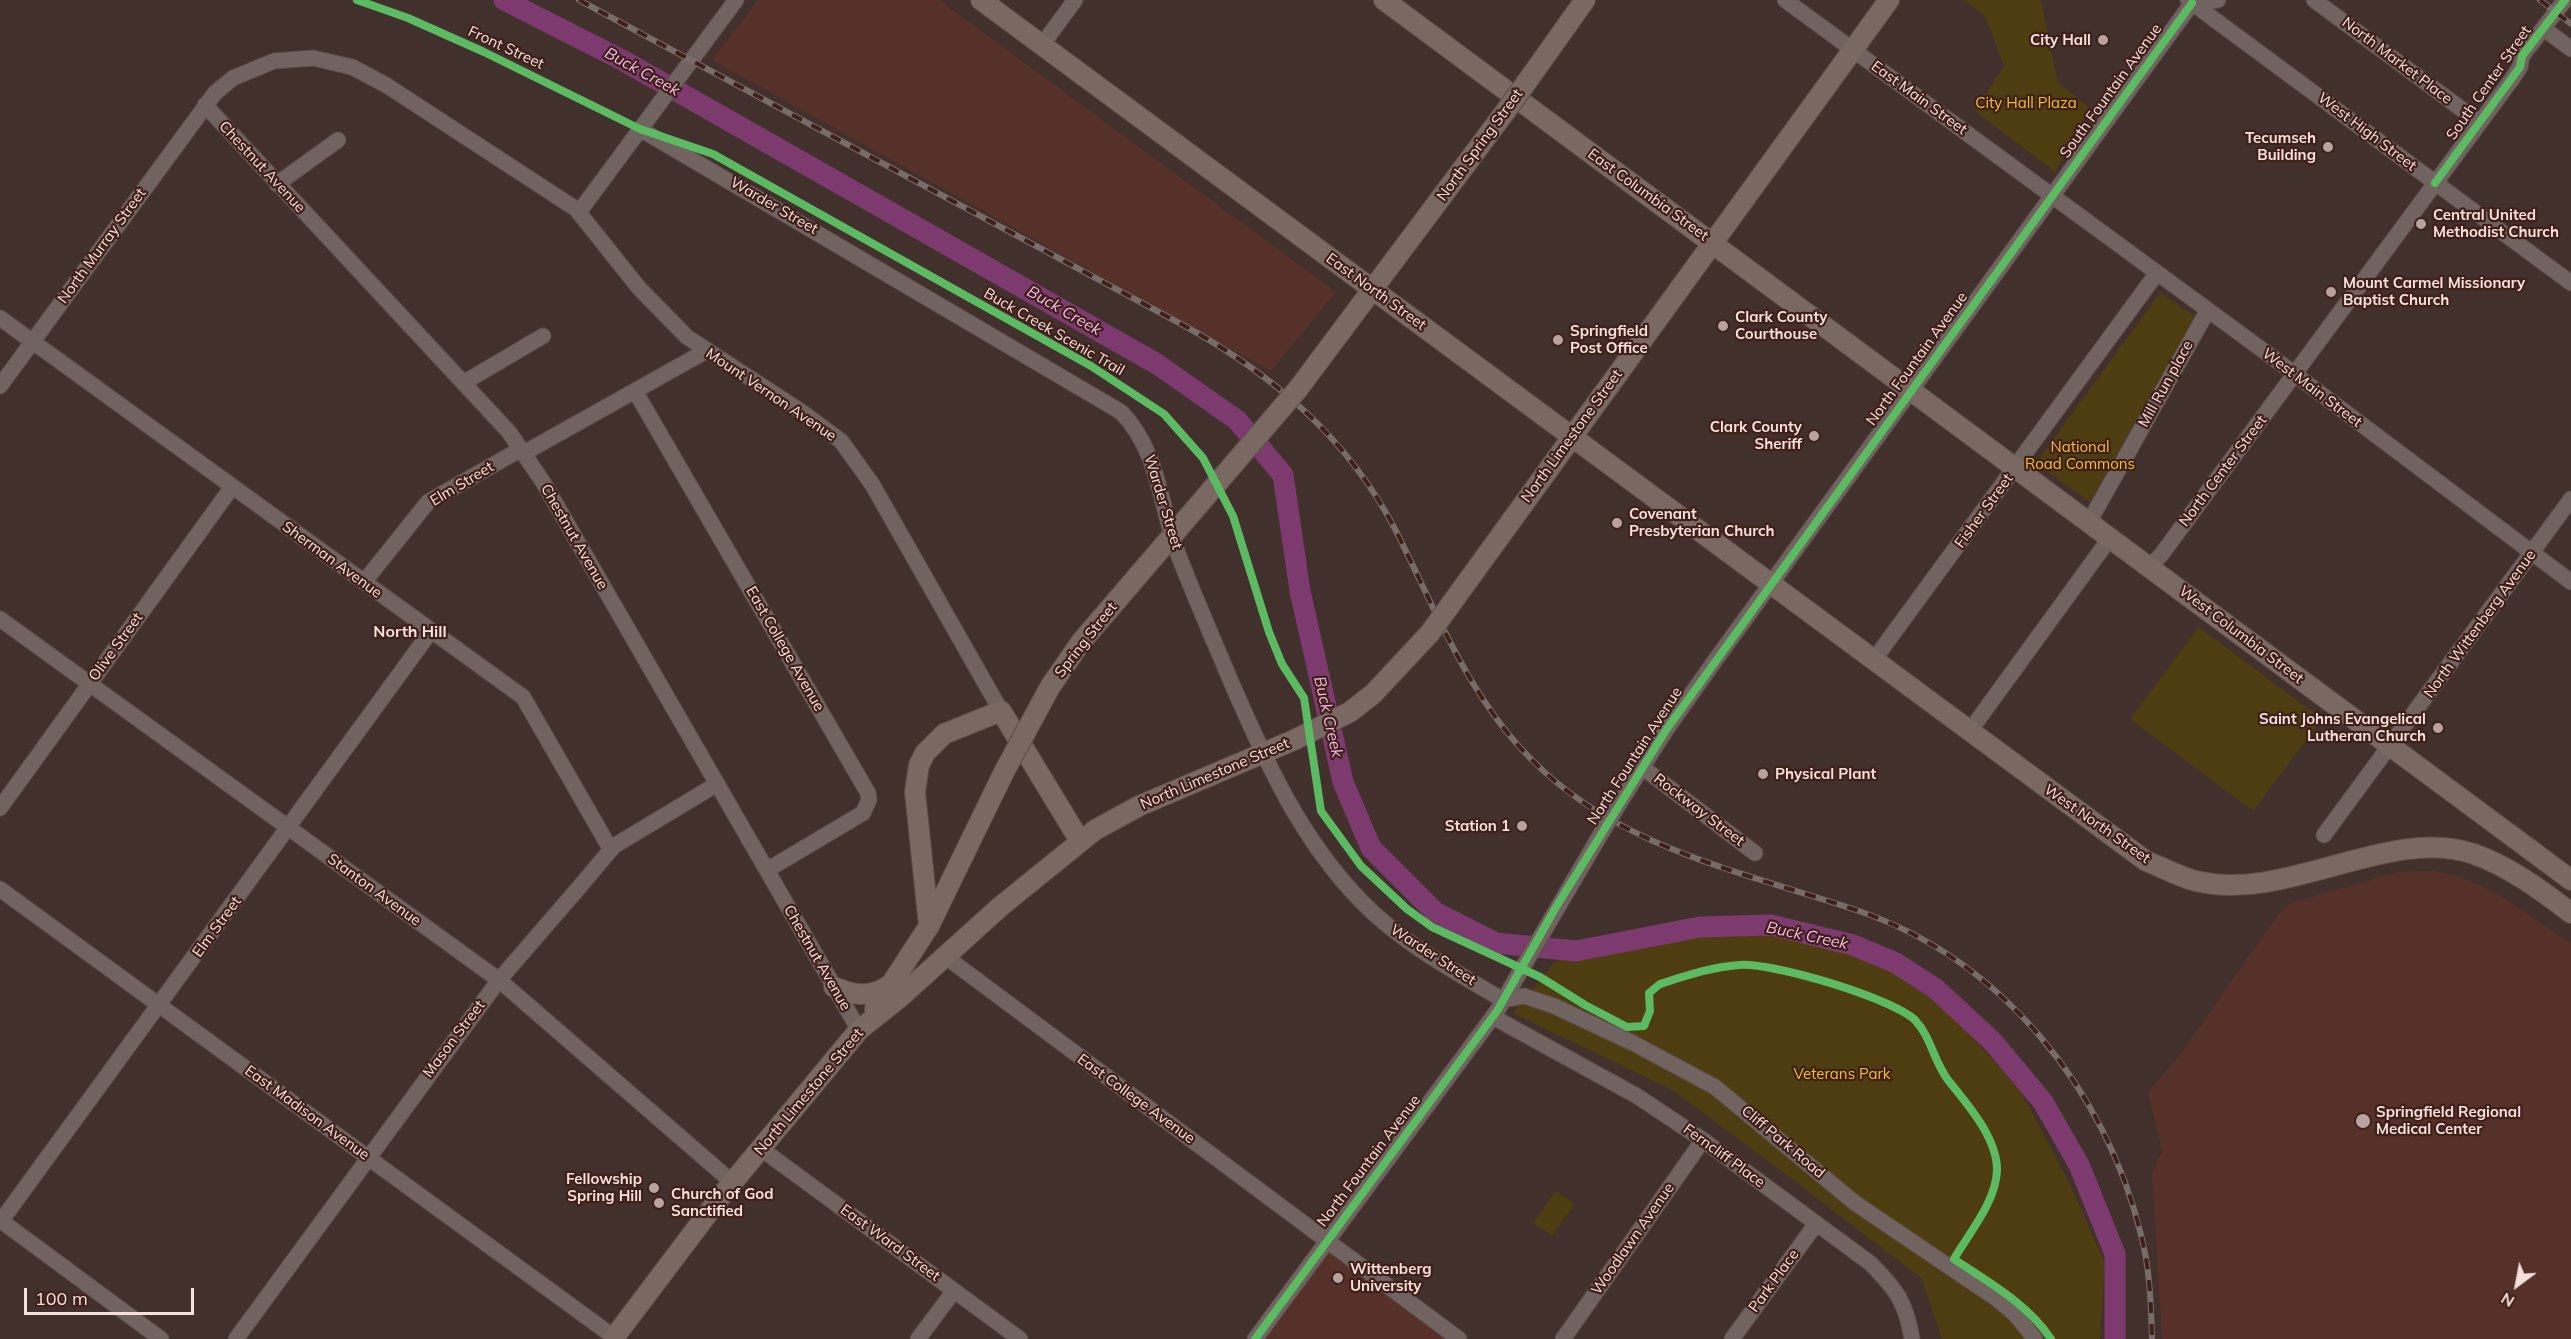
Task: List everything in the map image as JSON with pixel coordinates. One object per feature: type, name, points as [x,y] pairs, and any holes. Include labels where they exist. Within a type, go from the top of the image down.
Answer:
[{"type":"main road","name":"East North Street","points":[[981,0],[1771,585]]},
{"type":"main road","name":"East Columbia Street","points":[[1384,0],[1911,390]]},
{"type":"main road","name":"North Spring Street","points":[[1373,290],[1585,0]]},
{"type":"main road","name":"North Limestone Street","points":[[614,1338],[732,1182],[860,1030],[1080,841],[1095,830],[1139,806],[1294,740],[1350,712],[1371,695],[1430,633],[1889,0]]},
{"type":"main road","name":"Spring Street","points":[[860,1030],[896,980],[929,926],[1004,772],[1050,687],[1081,642],[1298,389],[1373,290]]},
{"type":"main road","name":"West Columbia Street","points":[[1911,390],[2571,880]]},
{"type":"main road","name":"West North Street","points":[[1771,585],[2146,861],[2196,881],[2235,884],[2293,878],[2409,849],[2441,849],[2472,854],[2504,867],[2535,885],[2571,913]]},
{"type":"main road","name":"Mount Vernon Avenue","points":[[1001,711],[1080,841]]},
{"type":"main road","points":[[929,926],[915,792],[919,765],[925,753],[944,734],[1001,711]]},
{"type":"main road","points":[[834,987],[846,992],[866,995],[880,992],[896,980]]},
{"type":"street","points":[[579,212],[736,0]]},
{"type":"street","points":[[1042,45],[1075,0]]},
{"type":"street","name":"East Main Street","points":[[1785,0],[2052,196]]},
{"type":"street","points":[[2190,1],[2218,0]]},
{"type":"street","name":"North Market Place","points":[[2314,0],[2479,122]]},
{"type":"street","name":"South Center Street","points":[[2295,374],[2520,67],[2523,56],[2565,0]]},
{"type":"street","name":"West High Street","points":[[2190,1],[2571,283]]},
{"type":"street","name":"South Fountain Avenue","points":[[2052,196],[2190,1]]},
{"type":"street","name":"South Center Street","points":[[2520,67],[2530,61],[2571,8]]},
{"type":"street","points":[[2551,34],[2571,49]]},
{"type":"street","name":"North Murray Street","points":[[0,386],[205,105],[233,78],[258,66],[292,58],[333,61],[352,67],[404,96]]},
{"type":"street","name":"Mount Vernon Avenue","points":[[404,96],[579,212],[664,316],[706,351],[828,429],[856,459],[1001,711]]},
{"type":"street","name":"Chestnut Avenue","points":[[205,105],[509,432],[523,451],[860,1030]]},
{"type":"street","name":"Warder Street","points":[[644,123],[1121,412],[1141,435],[1149,453],[1178,552],[1262,753],[1296,816],[1345,883],[1362,902],[1409,942],[1503,1000]]},
{"type":"street","points":[[277,184],[338,140]]},
{"type":"street","name":"West Main Street","points":[[2052,196],[2295,374],[2571,582]]},
{"type":"street","name":"North Fountain Avenue","points":[[1255,1339],[1493,1017],[1556,907],[1667,728],[2052,196]]},
{"type":"street","name":"Fisher Street","points":[[1873,661],[2157,273]]},
{"type":"street","name":"Mill Run place","points":[[2089,522],[2208,310]]},
{"type":"street","name":"Sherman Avenue","points":[[0,318],[523,697],[611,850]]},
{"type":"street","points":[[463,382],[543,336]]},
{"type":"street","name":"Elm Street","points":[[364,582],[428,502],[706,351]]},
{"type":"street","name":"North Center Street","points":[[2149,567],[2161,555],[2295,374]]},
{"type":"street","name":"East College Avenue","points":[[635,391],[868,793],[869,800],[863,813],[767,870]]},
{"type":"street","name":"Olive Street","points":[[0,808],[232,487]]},
{"type":"street","name":"North Wittenberg Avenue","points":[[2324,835],[2571,499]]},
{"type":"street","points":[[1969,732],[2110,538]]},
{"type":"street","name":"Stanton Avenue","points":[[0,619],[499,980],[732,1182]]},
{"type":"street","name":"Elm Street","points":[[1,1221],[431,631]]},
{"type":"street","name":"Rockway Street","points":[[1642,767],[1755,853]]},
{"type":"street","name":"Mason Street","points":[[236,1339],[367,1157],[499,980],[611,850],[717,784]]},
{"type":"street","name":"East Madison Avenue","points":[[0,889],[614,1338]]},
{"type":"street","name":"East College Avenue","points":[[946,957],[1459,1339]]},
{"type":"street","name":"Cliff Park Road","points":[[1503,1000],[1524,996],[1554,1006],[1633,1043],[1714,1087],[1863,1209],[1997,1299],[2015,1314],[2035,1339]]},
{"type":"street","name":"Ferncliff Place","points":[[1493,1017],[1637,1096],[1703,1140],[1870,1263],[1890,1283],[1905,1305],[1912,1339]]},
{"type":"street","name":"Woodlawn Avenue","points":[[1563,1339],[1703,1140]]},
{"type":"street","name":"East Ward Street","points":[[760,1148],[1020,1339]]},
{"type":"street","points":[[1,1221],[161,1339]]},
{"type":"street","name":"Park Place","points":[[1732,1339],[1816,1224]]},
{"type":"street","points":[[918,1339],[954,1291]]},
{"type":"shaded area","points":[[758,0],[939,0],[1336,292],[1271,371],[712,60]]},
{"type":"shaded area","name":"Springfield Regional Medical Center","points":[[2434,871],[2462,878],[2498,894],[2571,944],[2571,1339],[2162,1339],[2152,1174],[2162,1151],[2148,1092],[2177,1059],[2277,916],[2290,903],[2400,872]]},
{"type":"shaded area","name":"Wittenberg University","points":[[1327,1240],[1459,1339],[1255,1339]]},
{"type":"green space","name":"City Hall Plaza","points":[[1964,0],[2041,0],[2058,83],[2090,108],[2055,172],[1975,111],[2004,66],[1985,16]]},
{"type":"green space","name":"National Road Commons","points":[[2160,293],[2195,316],[2090,502],[2036,463]]},
{"type":"green space","points":[[2199,627],[2322,719],[2253,811],[2130,719]]},
{"type":"green space","name":"Veterans Park","points":[[1767,932],[1858,957],[1900,975],[1946,1009],[2019,1088],[2069,1182],[2105,1263],[2100,1339],[1942,1339],[1921,1278],[1792,1179],[1674,1091],[1513,1013],[1558,958],[1592,958],[1702,936]]},
{"type":"green space","points":[[1556,1191],[1575,1204],[1552,1236],[1533,1223]]},
{"type":"waterway","name":"Buck Creek","points":[[504,0],[624,61],[1157,364],[1237,420],[1283,475],[1300,591],[1343,782],[1371,848],[1435,912],[1496,943],[1576,951],[1700,927],[1771,925],[1853,945],[1896,963],[1936,989],[1993,1042],[2043,1102],[2079,1165],[2115,1254],[2115,1339]]},
{"type":"railway","points":[[579,0],[1183,325],[1247,365],[1304,411],[1354,465],[1376,496],[1395,529],[1454,650],[1488,707],[1531,759],[1566,790],[1603,815],[1685,854],[1859,911],[1911,933],[1958,962],[2002,997],[2040,1037],[2074,1082],[2102,1130],[2125,1181],[2144,1248],[2152,1339]]},
{"type":"railway","points":[[2540,0],[2571,24]]},
{"type":"cycle path","name":"Front Street","points":[[357,0],[408,18],[484,52],[640,129],[713,154],[1091,366],[1164,414],[1203,458],[1233,516],[1269,632],[1282,664],[1304,698],[1321,811],[1361,866],[1407,909],[1432,927],[1540,977],[1585,1005],[1627,1027],[1644,1026],[1650,1011],[1649,993],[1660,984],[1709,970],[1739,965],[1777,969],[1803,975],[1858,992],[1902,1011],[1915,1020],[1920,1027],[1943,1073],[1987,1133],[1996,1158],[1997,1170],[1992,1194],[1981,1217],[1954,1259],[2019,1304],[2042,1326],[2051,1339]]},
{"type":"cycle path","points":[[2435,183],[2520,67],[2522,56],[2565,0]]},
{"type":"cycle path","points":[[1255,1339],[1497,1011],[1556,907],[1666,730],[2192,3]]},
{"type":"place","name":"City Hall","points":[[2103,40]]},
{"type":"place","name":"Tecumseh Building","points":[[2328,147]]},
{"type":"place","name":"Central United Methodist Church","points":[[2421,224]]},
{"type":"place","name":"Mount Carmel Missionary Baptist Church","points":[[2331,292]]},
{"type":"place","name":"Clark County Courthouse","points":[[1723,326]]},
{"type":"place","name":"Springfield Post Office","points":[[1558,340]]},
{"type":"place","name":"Clark County Sheriff","points":[[1814,436]]},
{"type":"place","name":"Covenant Presbyterian Church","points":[[1617,523]]},
{"type":"place","name":"Saint Johns Evangelical Lutheran Church","points":[[2438,728]]},
{"type":"place","name":"Physical Plant","points":[[1763,774]]},
{"type":"place","name":"Station 1","points":[[1522,826]]},
{"type":"place","name":"Springfield Regional Medical Center","points":[[2363,1121]]},
{"type":"place","name":"Fellowship Spring Hill","points":[[654,1188]]},
{"type":"place","name":"Church of God Sanctified","points":[[659,1203]]},
{"type":"place","name":"Wittenberg University","points":[[1338,1278]]},
{"type":"district","name":"North Hill","points":[[410,632]]}]
